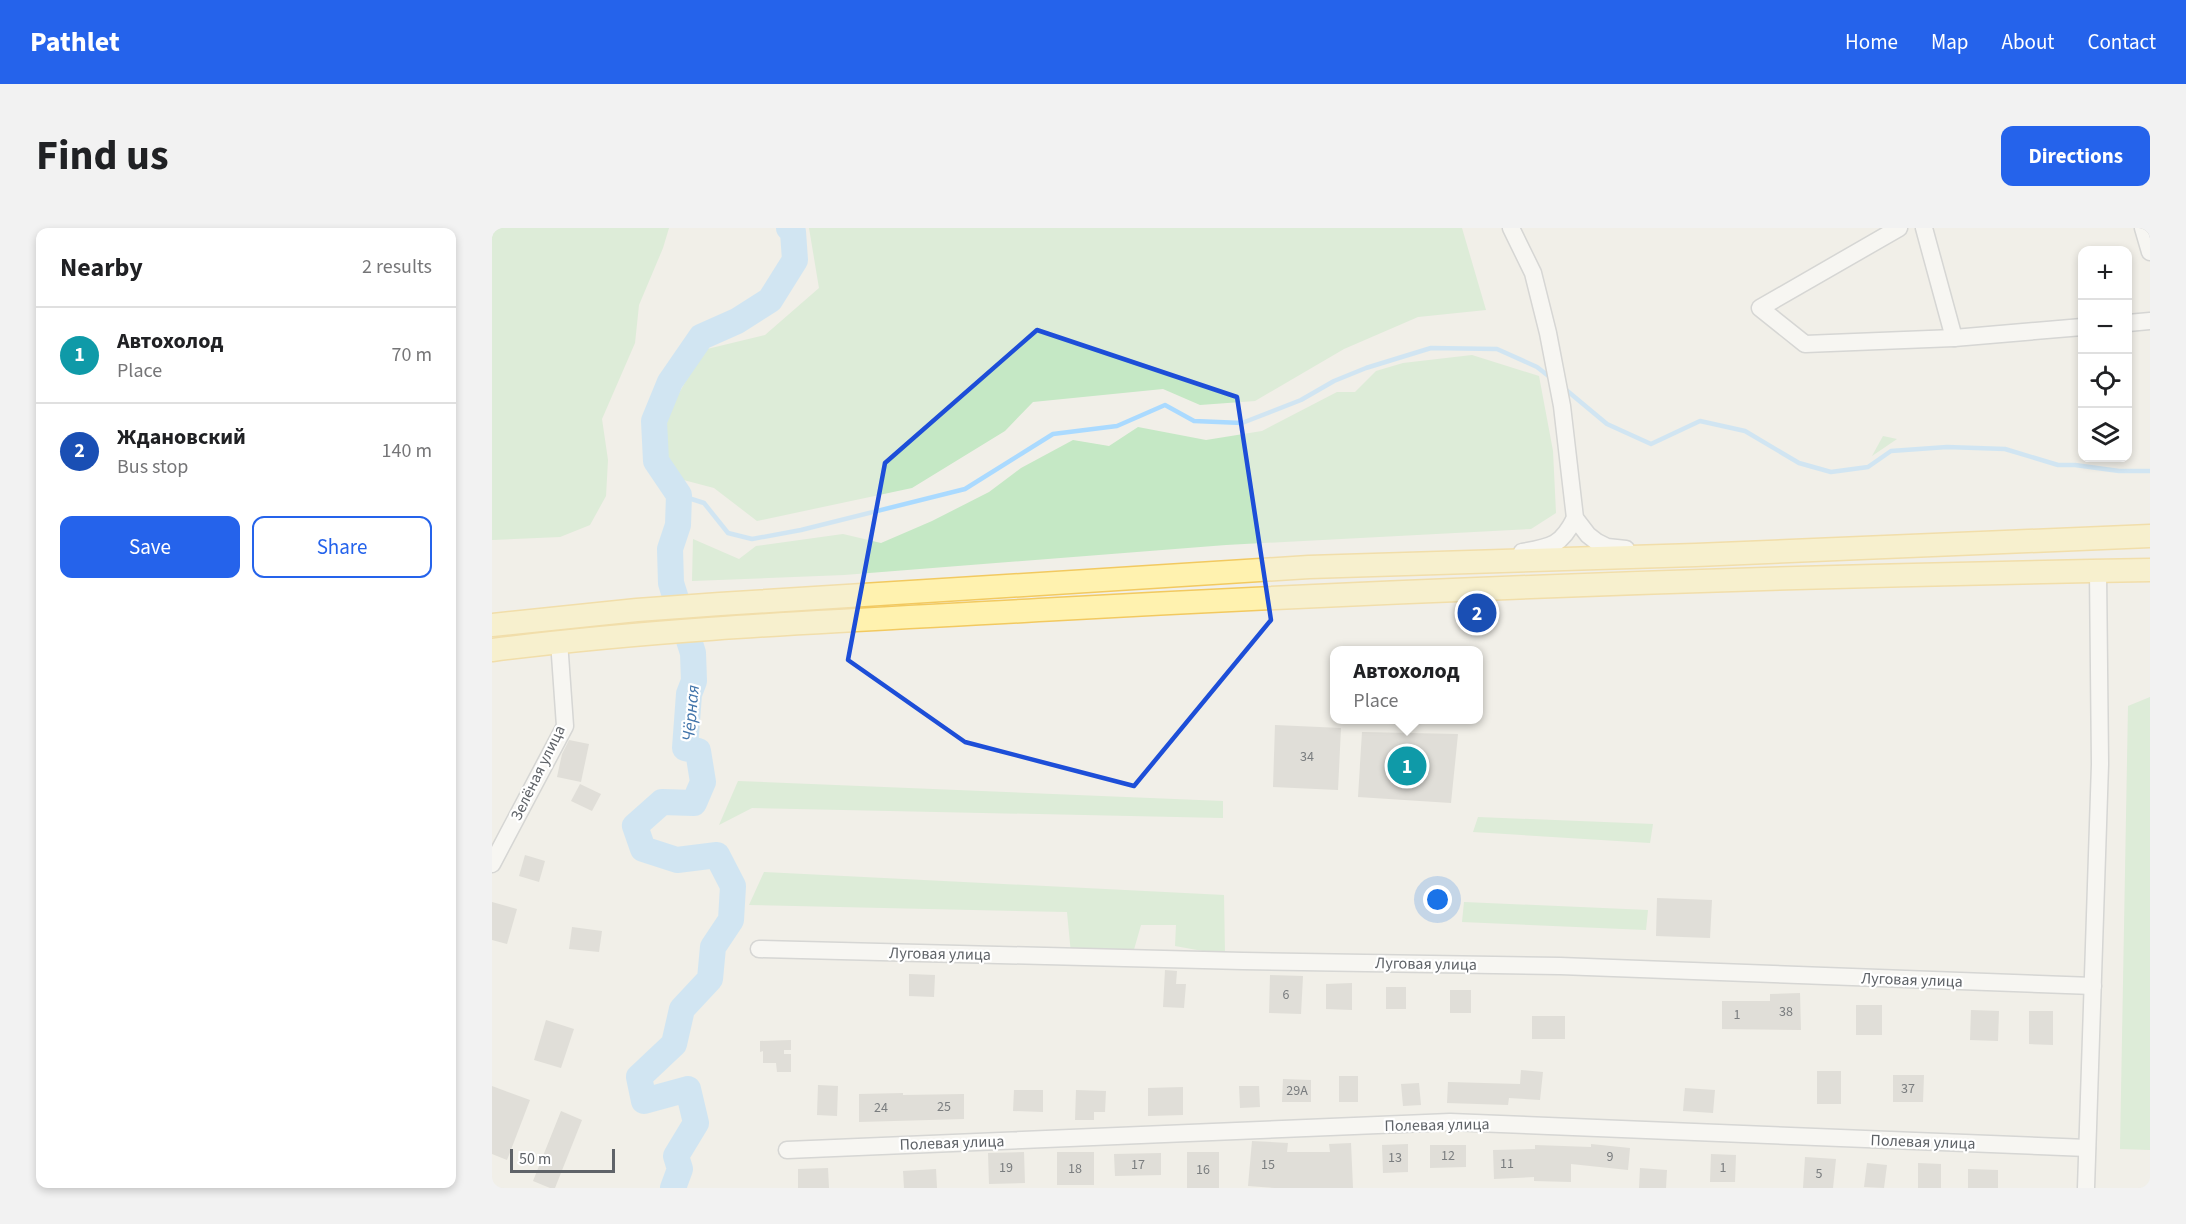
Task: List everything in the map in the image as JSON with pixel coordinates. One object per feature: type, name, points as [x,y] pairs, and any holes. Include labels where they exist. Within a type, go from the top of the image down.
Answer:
[{"type":"main road","points":[[492,625],[720,604],[1309,567],[1696,555],[2150,536]]},
{"type":"main road","points":[[492,650],[559,641],[722,628],[1310,595],[1578,585],[2150,570]]},
{"type":"street","points":[[1511,228],[1533,273],[1548,333],[1562,406],[1575,518],[1588,535],[1607,547],[1696,555]]},
{"type":"street","points":[[1899,228],[1760,308],[1805,344],[1954,338],[2078,327]]},
{"type":"street","points":[[1924,228],[1954,338]]},
{"type":"street","points":[[2143,228],[2150,252]]},
{"type":"street","points":[[2132,323],[2150,321]]},
{"type":"street","points":[[1469,562],[1549,548],[1567,534],[1575,518]]},
{"type":"street","points":[[2086,1188],[2100,764],[2098,571]]},
{"type":"street","name":"Зелёная улица","points":[[492,864],[565,726],[559,641]]},
{"type":"street","name":"Луговая улица","points":[[759,949],[1560,966],[2093,986]]},
{"type":"street","name":"Полевая улица","points":[[787,1150],[1450,1122],[2087,1148]]},
{"type":"highlighted area","points":[[1037,330],[1237,397],[1271,620],[1134,786],[965,742],[848,660],[885,463]]},
{"type":"green space","points":[[492,228],[669,228],[639,305],[635,343],[602,419],[608,460],[606,496],[590,525],[560,537],[492,540]]},
{"type":"green space","points":[[809,228],[1462,228],[1486,310],[1418,317],[1344,349],[1255,401],[1200,405],[1163,389],[1033,402],[1005,431],[912,488],[757,521],[714,488],[676,478],[658,451],[673,404],[703,350],[765,335],[819,288]]},
{"type":"green space","points":[[1472,355],[1539,376],[1553,451],[1556,513],[1531,529],[1226,545],[844,575],[692,581],[693,539],[739,559],[756,546],[843,534],[881,543],[932,521],[989,492],[1021,468],[1073,440],[1109,446],[1138,427],[1206,440],[1262,431],[1337,392],[1355,392],[1376,371],[1403,363]]},
{"type":"green space","points":[[1883,436],[1897,439],[1872,456]]},
{"type":"green space","points":[[2150,697],[2150,1150],[2120,1149],[2128,706]]},
{"type":"green space","points":[[738,781],[1223,801],[1223,818],[752,808],[719,825]]},
{"type":"green space","points":[[1478,817],[1653,824],[1650,843],[1473,832]]},
{"type":"green space","points":[[764,872],[1224,895],[1225,955],[1175,946],[1176,925],[1141,925],[1129,967],[1072,964],[1067,912],[749,905]]},
{"type":"green space","points":[[1464,902],[1648,910],[1646,930],[1462,922]]},
{"type":"building","points":[[1275,725],[1341,728],[1338,790],[1273,787]]},
{"type":"building","points":[[1362,732],[1458,734],[1451,803],[1358,797]]},
{"type":"building","points":[[569,740],[589,744],[581,782],[557,777],[562,754]]},
{"type":"building","points":[[580,784],[601,794],[592,811],[571,801]]},
{"type":"building","points":[[525,855],[545,861],[539,882],[519,876]]},
{"type":"building","points":[[1657,898],[1712,900],[1710,938],[1656,936]]},
{"type":"building","points":[[492,902],[517,909],[507,944],[492,940]]},
{"type":"building","points":[[572,927],[602,931],[599,952],[569,949]]},
{"type":"building","points":[[1165,970],[1177,971],[1176,984],[1186,984],[1184,1008],[1163,1007]]},
{"type":"building","points":[[909,974],[935,975],[934,997],[909,996]]},
{"type":"building","points":[[1270,975],[1303,976],[1301,1014],[1269,1013]]},
{"type":"building","points":[[1352,983],[1352,1010],[1326,1009],[1326,984]]},
{"type":"building","points":[[1386,987],[1406,987],[1406,1009],[1386,1009]]},
{"type":"building","points":[[1450,990],[1471,990],[1471,1013],[1450,1013]]},
{"type":"building","points":[[1800,993],[1801,1030],[1722,1029],[1722,1001],[1770,1001],[1770,994]]},
{"type":"building","points":[[1856,1005],[1882,1005],[1882,1035],[1856,1035]]},
{"type":"building","points":[[1971,1010],[1999,1011],[1998,1041],[1970,1040]]},
{"type":"building","points":[[2029,1011],[2053,1011],[2053,1045],[2029,1044]]},
{"type":"building","points":[[1532,1016],[1565,1016],[1565,1039],[1532,1039]]},
{"type":"building","points":[[546,1020],[574,1029],[561,1068],[534,1060]]},
{"type":"building","points":[[791,1040],[791,1050],[784,1050],[784,1054],[791,1054],[791,1072],[777,1072],[776,1063],[763,1063],[760,1041]]},
{"type":"building","points":[[1521,1070],[1543,1072],[1540,1100],[1509,1098],[1508,1105],[1447,1103],[1448,1082],[1520,1084]]},
{"type":"building","points":[[1817,1071],[1841,1071],[1841,1104],[1817,1104]]},
{"type":"building","points":[[1893,1075],[1924,1075],[1923,1102],[1893,1102]]},
{"type":"building","points":[[1339,1076],[1358,1076],[1358,1102],[1339,1102]]},
{"type":"building","points":[[1283,1079],[1311,1080],[1311,1102],[1282,1102]]},
{"type":"building","points":[[1419,1083],[1421,1105],[1403,1106],[1401,1084]]},
{"type":"building","points":[[818,1085],[838,1086],[837,1116],[817,1115]]},
{"type":"building","points":[[492,1086],[530,1100],[507,1160],[492,1154]]},
{"type":"building","points":[[1239,1086],[1259,1086],[1260,1107],[1240,1108]]},
{"type":"building","points":[[1183,1087],[1183,1115],[1148,1116],[1148,1088]]},
{"type":"building","points":[[1685,1088],[1715,1090],[1713,1113],[1683,1111]]},
{"type":"building","points":[[1014,1090],[1043,1090],[1043,1112],[1013,1111]]},
{"type":"building","points":[[1076,1090],[1106,1091],[1105,1112],[1094,1112],[1094,1120],[1075,1120]]},
{"type":"building","points":[[903,1093],[903,1095],[964,1094],[964,1119],[859,1122],[859,1094]]},
{"type":"building","points":[[561,1111],[582,1120],[555,1188],[550,1188],[533,1181]]},
{"type":"building","points":[[1252,1141],[1288,1143],[1287,1152],[1330,1152],[1329,1144],[1351,1143],[1353,1188],[1248,1186]]},
{"type":"building","points":[[1408,1144],[1408,1172],[1383,1173],[1382,1145]]},
{"type":"building","points":[[1591,1144],[1630,1148],[1628,1170],[1571,1164],[1571,1182],[1534,1181],[1534,1177],[1494,1179],[1493,1150],[1535,1149],[1535,1145],[1591,1147]]},
{"type":"building","points":[[1430,1145],[1466,1145],[1466,1167],[1430,1168]]},
{"type":"building","points":[[1024,1152],[1025,1183],[989,1184],[988,1153]]},
{"type":"building","points":[[1057,1152],[1094,1152],[1094,1185],[1057,1185]]},
{"type":"building","points":[[1187,1152],[1219,1152],[1219,1188],[1187,1188]]},
{"type":"building","points":[[1161,1153],[1161,1175],[1115,1176],[1114,1154]]},
{"type":"building","points":[[1711,1154],[1736,1155],[1735,1182],[1710,1182]]},
{"type":"building","points":[[1805,1157],[1836,1159],[1833,1188],[1803,1188]]},
{"type":"building","points":[[1867,1163],[1887,1165],[1884,1188],[1864,1187]]},
{"type":"building","points":[[1918,1163],[1941,1164],[1941,1188],[1918,1188]]},
{"type":"building","points":[[828,1168],[829,1188],[798,1188],[798,1169]]},
{"type":"building","points":[[1640,1168],[1667,1170],[1666,1188],[1639,1188]]},
{"type":"building","points":[[936,1169],[937,1188],[904,1188],[903,1171]]},
{"type":"building","points":[[1968,1169],[1998,1170],[1998,1188],[1968,1188]]},
{"type":"waterway","name":"Чёрная","points":[[673,1188],[680,1169],[676,1156],[696,1123],[688,1089],[644,1101],[639,1077],[674,1044],[682,1009],[710,979],[713,947],[731,920],[733,886],[717,855],[677,860],[643,849],[635,826],[662,802],[694,803],[703,782],[698,751],[685,748],[689,694],[694,681],[693,653],[671,583],[670,549],[678,525],[679,495],[656,461],[654,421],[670,382],[701,337],[737,321],[770,300],[795,260],[793,232],[789,228]]},
{"type":"waterway","points":[[679,495],[704,503],[728,533],[752,539],[801,530],[965,489],[1053,434],[1117,426],[1165,405],[1194,421],[1242,423],[1301,400],[1334,381],[1366,368],[1431,348],[1497,349],[1537,367],[1551,378]]},
{"type":"waterway","points":[[1565,389],[1607,424],[1651,444],[1700,421],[1745,431],[1799,463],[1831,472],[1868,467],[1891,451],[1947,447],[2005,449],[2058,465],[2119,471],[2150,471]]},
{"type":"place","name":"Ждановский","points":[[1477,613]]},
{"type":"place","name":"Автохолод","points":[[1407,766]]}]
